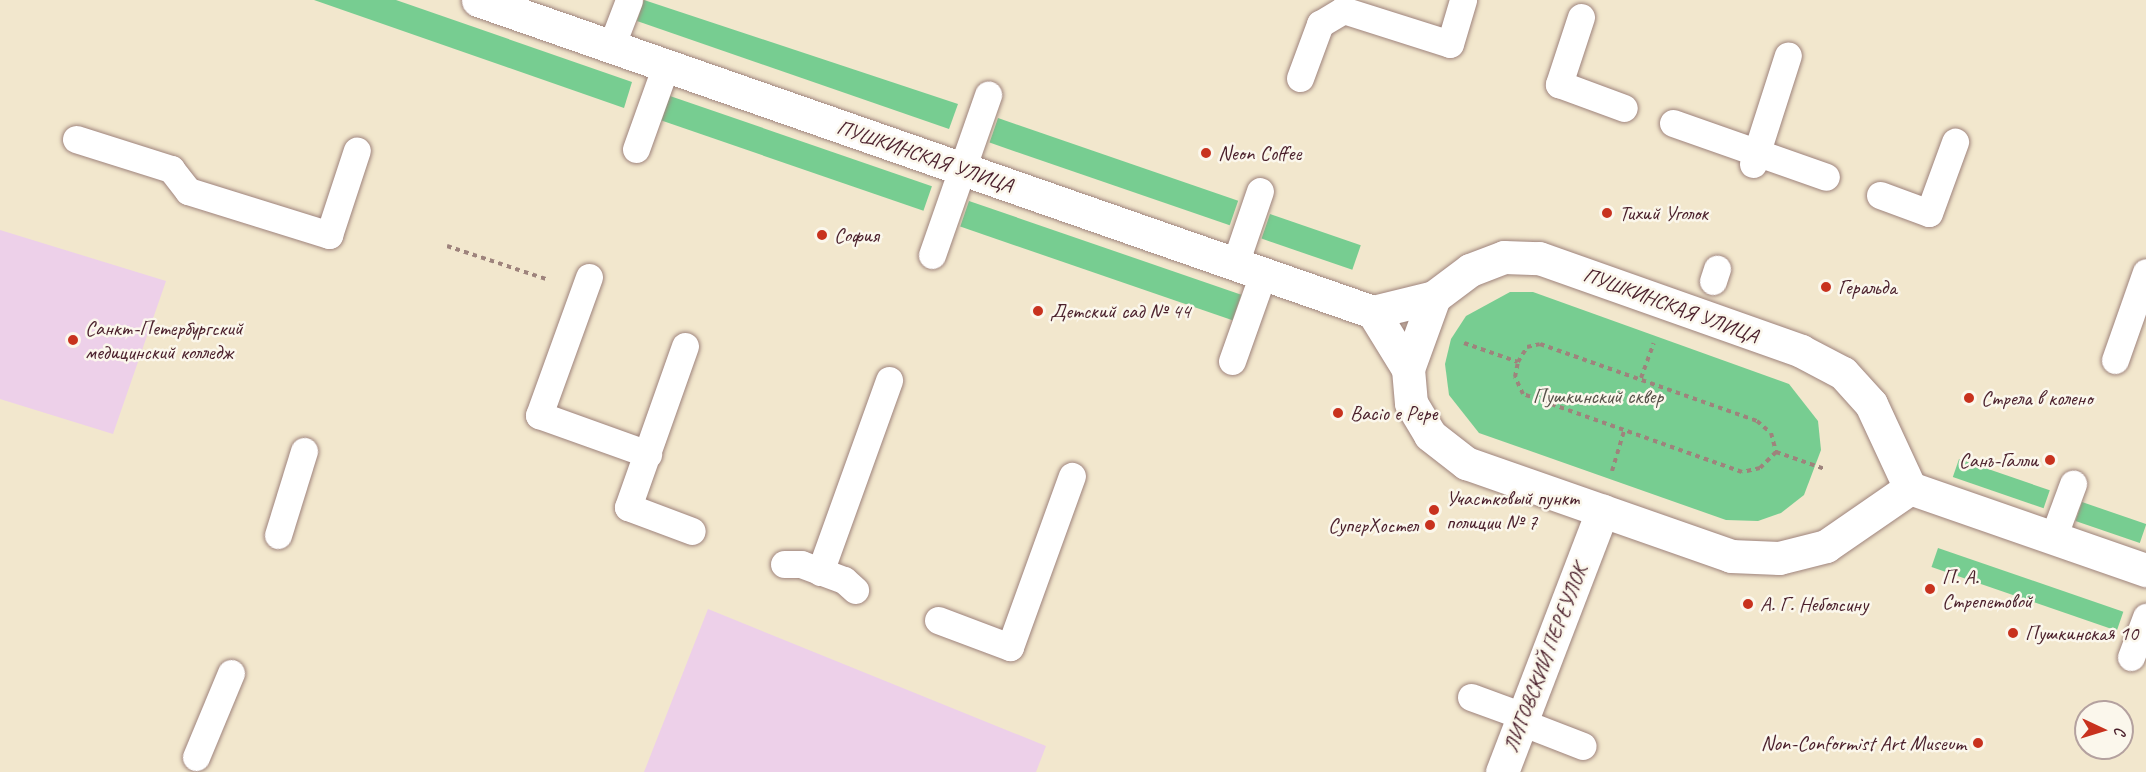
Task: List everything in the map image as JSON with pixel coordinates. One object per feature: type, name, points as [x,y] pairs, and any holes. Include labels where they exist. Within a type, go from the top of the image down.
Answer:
[{"type":"street","name":"ПУШКИНСКАЯ УЛИЦА","points":[[478,0],[1372,312],[1434,297],[1470,270],[1504,257],[1539,258],[1801,351],[1843,373],[1871,404],[1891,442],[1910,488]]},
{"type":"street","points":[[1434,297],[1408,369],[1411,403],[1430,435],[1466,463],[1606,496],[1731,556],[1779,558],[1826,546],[1867,515],[1910,488],[2146,570]]},
{"type":"street","points":[[1372,312],[1408,369]]},
{"type":"street","points":[[1867,515],[1891,442]]},
{"type":"street","name":"ЛИГОВСКИЙ ПЕРЕУЛОК","points":[[1502,772],[1606,496]]},
{"type":"lane","points":[[611,46],[628,0]]},
{"type":"lane","points":[[1300,78],[1320,24],[1343,10],[1450,44],[1463,0]]},
{"type":"lane","points":[[1581,17],[1559,84],[1624,108]]},
{"type":"lane","points":[[1755,159],[1788,55]]},
{"type":"lane","points":[[636,148],[666,65]]},
{"type":"lane","points":[[932,255],[988,96]]},
{"type":"lane","points":[[1673,123],[1755,159],[1826,177]]},
{"type":"lane","points":[[76,139],[171,170],[188,191],[330,235],[357,150]]},
{"type":"lane","points":[[1880,195],[1929,213],[1955,142]]},
{"type":"lane","points":[[1232,362],[1260,191]]},
{"type":"lane","points":[[2115,360],[2146,272]]},
{"type":"lane","points":[[586,284],[539,415],[648,454]]},
{"type":"lane","points":[[685,346],[628,507],[692,531]]},
{"type":"lane","points":[[820,572],[889,380]]},
{"type":"lane","points":[[278,535],[304,451]]},
{"type":"lane","points":[[938,620],[1011,647],[1072,476]]},
{"type":"lane","points":[[2053,538],[2073,484]]},
{"type":"lane","points":[[784,564],[820,572],[855,590]]},
{"type":"lane","points":[[2131,657],[2146,616]]},
{"type":"lane","points":[[196,757],[231,673]]},
{"type":"lane","points":[[1471,697],[1583,746]]},
{"type":"path","points":[[447,246],[586,284]]},
{"type":"path","points":[[1641,378],[1656,337]]},
{"type":"path","points":[[1450,339],[1518,362]]},
{"type":"path","points":[[1540,344],[1641,378],[1757,421],[1771,433],[1776,452],[1760,468],[1742,472],[1624,431],[1523,394],[1515,378],[1518,362],[1527,347],[1540,344]]},
{"type":"path","points":[[1606,496],[1624,431]]},
{"type":"path","points":[[1776,452],[1825,469]]},
{"type":"path","points":[[1821,479],[1826,460]]},
{"type":"shaded area","name":"Санкт-Петербургский медицинский колледж","points":[[0,230],[166,281],[113,434],[0,399]]},
{"type":"shaded area","points":[[708,609],[1046,746],[1036,772],[644,772]]},
{"type":"green space","points":[[314,0],[396,0],[632,82],[624,108]]},
{"type":"green space","points":[[644,0],[958,104],[949,129],[637,21]]},
{"type":"green space","points":[[670,96],[932,186],[923,211],[662,121]]},
{"type":"green space","points":[[998,118],[1238,201],[1230,225],[990,143]]},
{"type":"green space","points":[[969,201],[1241,295],[1233,320],[960,227]]},
{"type":"green space","points":[[1270,214],[1361,245],[1352,270],[1262,239]]},
{"type":"green space","name":"Пушкинский сквер","points":[[1510,292],[1533,292],[1789,384],[1818,421],[1821,450],[1804,495],[1781,513],[1758,521],[1726,520],[1479,433],[1449,395],[1445,364],[1451,339],[1466,316]]},
{"type":"green space","points":[[1959,459],[2050,490],[2044,508],[1953,477]]},
{"type":"green space","points":[[2082,502],[2146,524],[2140,543],[2075,521]]},
{"type":"green space","points":[[1938,548],[2123,612],[2117,631],[1931,567]]},
{"type":"place","name":"Neon Coffee","points":[[1206,153]]},
{"type":"place","name":"Тихий Уголок","points":[[1607,213]]},
{"type":"place","name":"София","points":[[822,235]]},
{"type":"place","name":"Геральда","points":[[1826,287]]},
{"type":"place","name":"Детский сад № 44","points":[[1038,311]]},
{"type":"place","name":"Санкт-Петербургский медицинский колледж","points":[[73,340]]},
{"type":"place","name":"Стрела в колено","points":[[1969,398]]},
{"type":"place","name":"Bacio e Pepe","points":[[1338,413]]},
{"type":"place","name":"Санъ-Галли","points":[[2050,460]]},
{"type":"place","name":"Участковый пункт полиции № 7","points":[[1434,510]]},
{"type":"place","name":"СуперХостел","points":[[1430,525]]},
{"type":"place","name":"П. А. Стрепетовой","points":[[1930,589]]},
{"type":"place","name":"А. Г. Неболсину","points":[[1748,604]]},
{"type":"place","name":"Пушкинская 10","points":[[2013,633]]},
{"type":"place","name":"Non-Conformist Art Museum","points":[[1978,743]]}]
